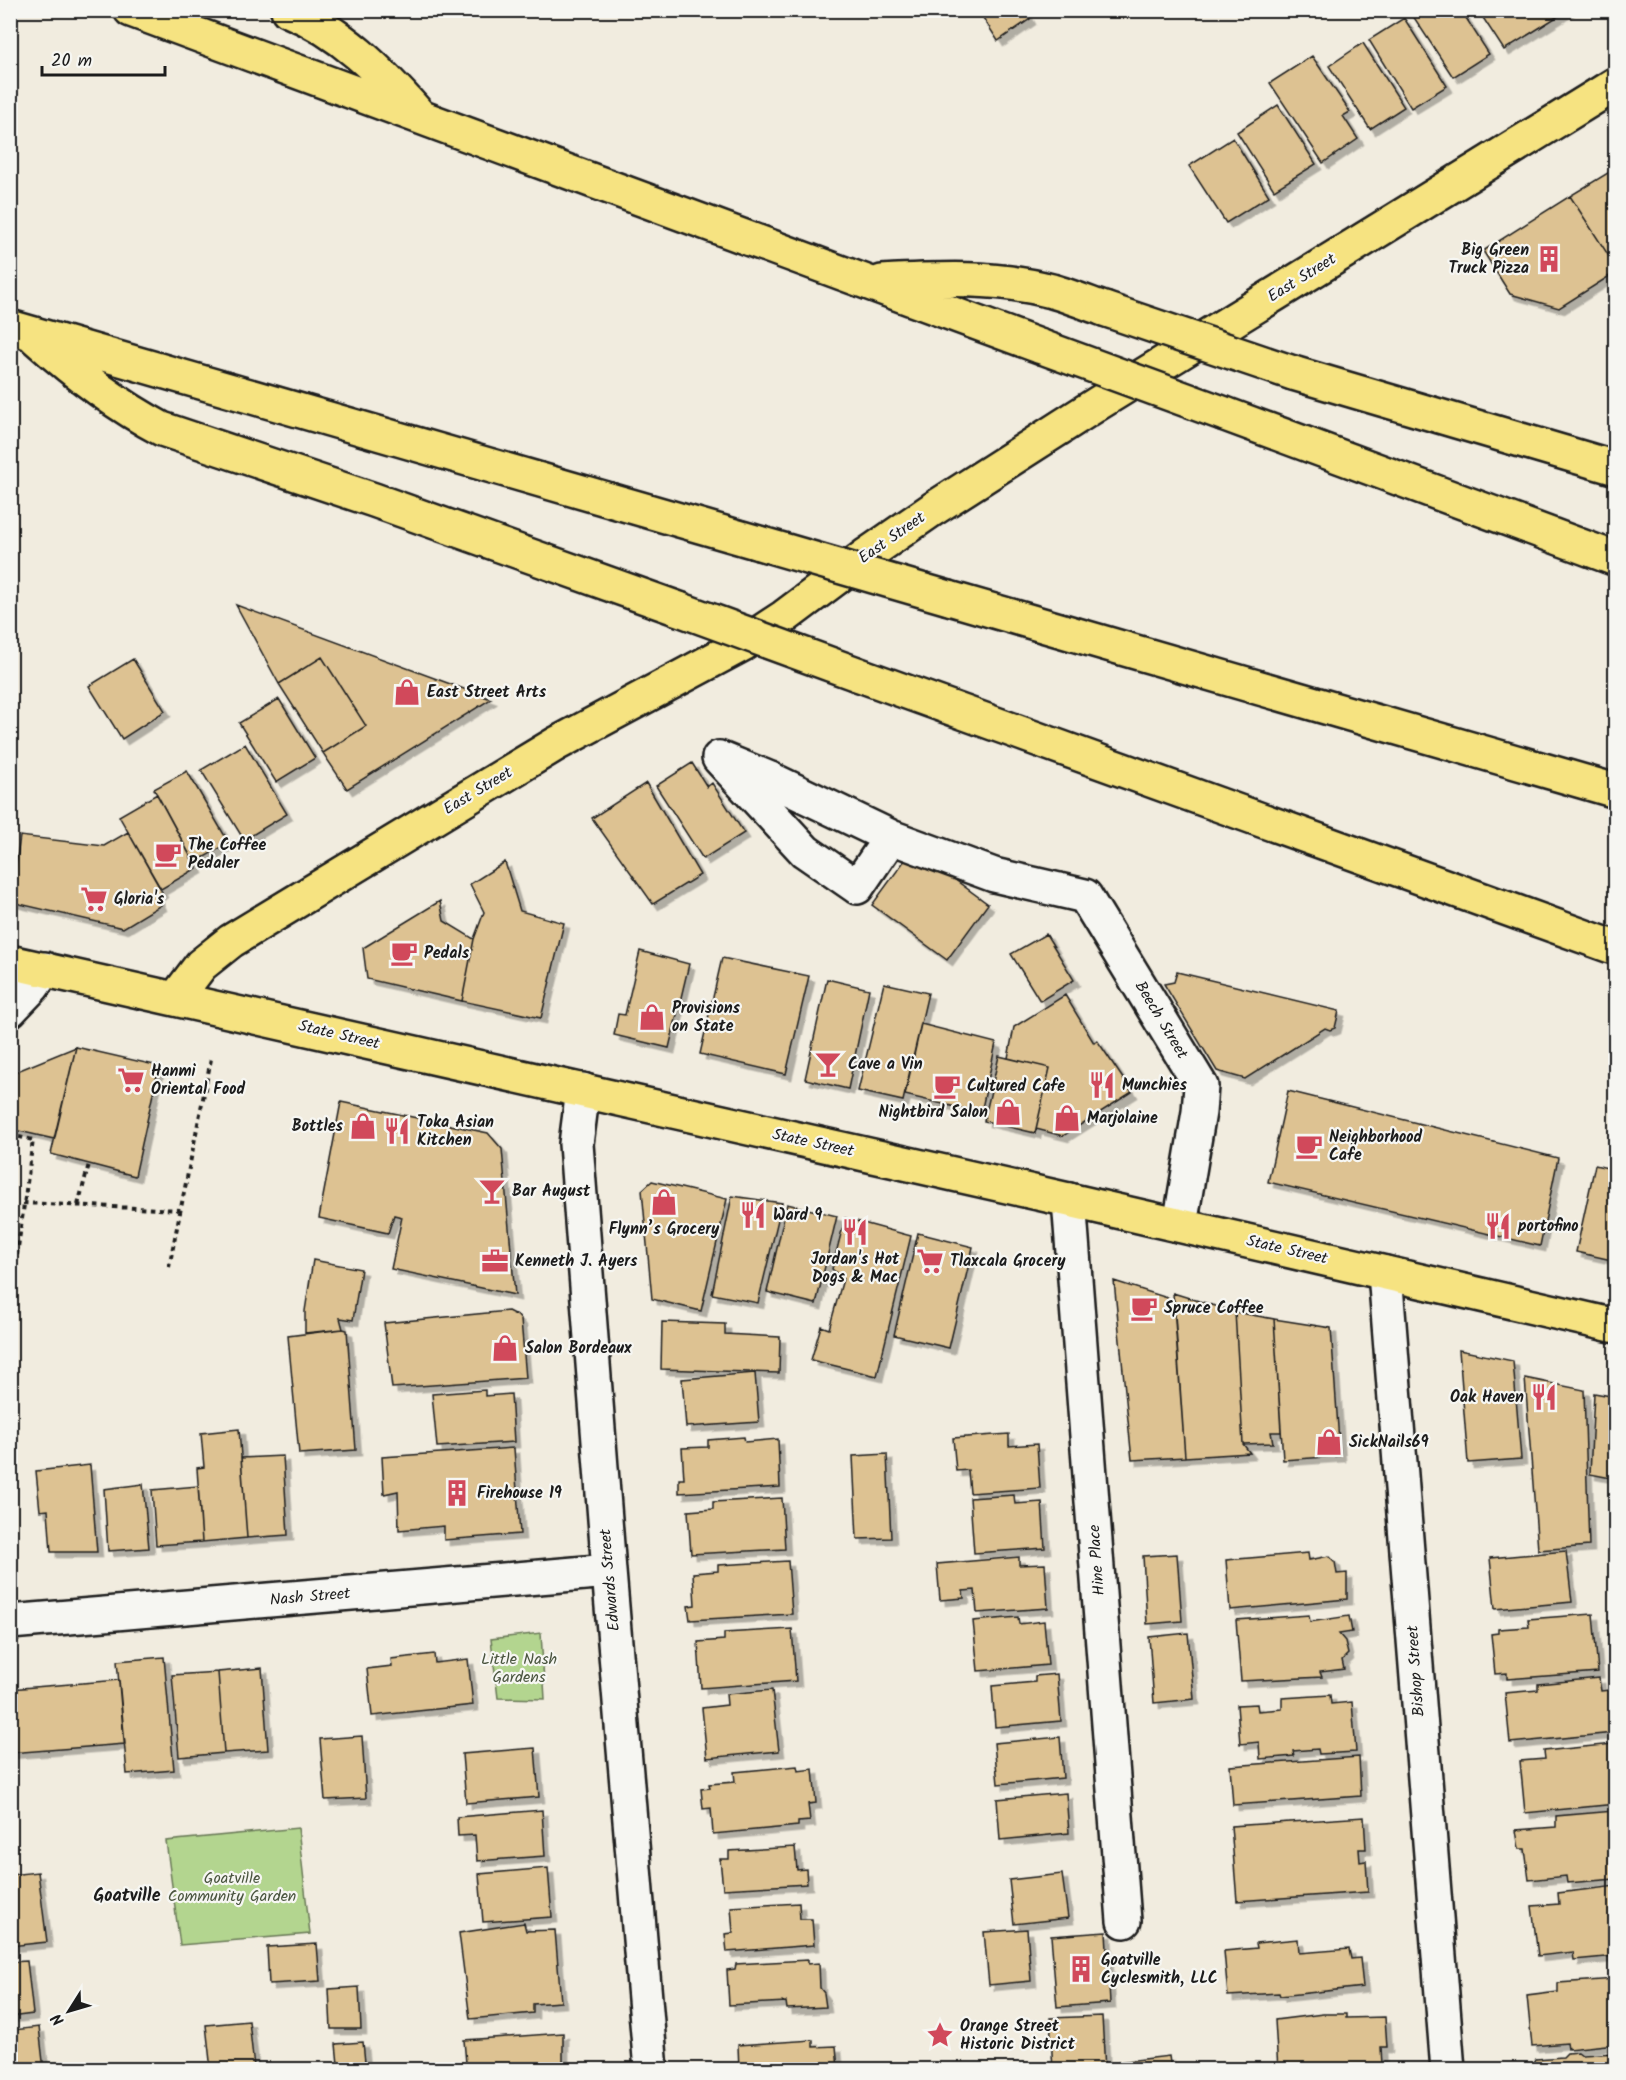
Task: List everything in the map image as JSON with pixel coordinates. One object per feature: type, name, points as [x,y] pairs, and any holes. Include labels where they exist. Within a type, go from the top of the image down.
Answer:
[{"type":"main road","points":[[131,10],[1616,559]]},
{"type":"main road","points":[[288,10],[331,33],[364,58],[422,118]]},
{"type":"main road","name":"East Street","points":[[177,998],[201,965],[231,941],[556,744],[743,644],[933,509],[1097,404],[1616,84]]},
{"type":"main road","points":[[866,282],[944,279],[1005,282],[1053,291],[1293,373],[1616,468]]},
{"type":"main road","points":[[20,329],[1616,790]]},
{"type":"main road","points":[[20,329],[99,391],[129,412],[162,429],[374,500],[1616,948]]},
{"type":"main road","name":"State Street","points":[[10,962],[1180,1225],[1616,1326]]},
{"type":"street","points":[[719,758],[768,778],[891,837],[857,887],[805,851],[719,758]]},
{"type":"street","name":"Beech Street","points":[[891,837],[994,875],[1085,896],[1201,1086],[1199,1112],[1180,1225]]},
{"type":"street","points":[[10,1010],[33,986],[45,969]]},
{"type":"street","name":"Edwards Street","points":[[583,1090],[576,1144],[651,2070]]},
{"type":"street","name":"Hine Place","points":[[1069,1200],[1124,1921]]},
{"type":"street","name":"Bishop Street","points":[[1385,1273],[1448,2070]]},
{"type":"street","name":"Nash Street","points":[[10,1622],[609,1571]]},
{"type":"path","points":[[169,1268],[211,1059]]},
{"type":"path","points":[[10,1135],[33,1140],[16,1262]]},
{"type":"path","points":[[78,1205],[89,1164]]},
{"type":"path","points":[[23,1203],[181,1210]]},
{"type":"green space","name":"Little Nash Gardens","points":[[541,1633],[545,1699],[498,1698],[491,1639]]},
{"type":"green space","name":"Goatville Community Garden","points":[[298,1828],[310,1934],[180,1945],[166,1841]]},
{"type":"building","points":[[978,10],[1025,10],[1030,19],[998,41]]},
{"type":"building","points":[[1415,10],[1461,10],[1489,54],[1453,77],[1411,13]]},
{"type":"building","points":[[1478,10],[1568,10],[1504,50]]},
{"type":"building","points":[[1404,18],[1447,86],[1411,108],[1369,40]]},
{"type":"building","points":[[1363,43],[1404,107],[1370,129],[1329,66]]},
{"type":"building","points":[[1312,56],[1350,112],[1343,116],[1358,139],[1323,163],[1270,83]]},
{"type":"building","points":[[1278,105],[1316,164],[1274,190],[1237,132]]},
{"type":"building","points":[[1233,138],[1269,196],[1226,223],[1189,166]]},
{"type":"building","points":[[1616,168],[1616,267],[1570,196]]},
{"type":"building","name":"Big Green Truck Pizza","points":[[1570,196],[1616,267],[1616,272],[1559,308],[1510,294],[1483,251]]},
{"type":"building","name":"East Street Arts","points":[[236,605],[491,699],[347,789],[323,753],[366,726],[322,657],[279,684]]},
{"type":"building","points":[[322,657],[366,726],[323,753],[279,684]]},
{"type":"building","points":[[133,659],[165,711],[122,739],[89,686]]},
{"type":"building","points":[[279,699],[315,758],[276,782],[239,723]]},
{"type":"building","points":[[245,744],[287,814],[244,840],[201,770]]},
{"type":"building","points":[[692,763],[707,787],[712,783],[744,833],[703,859],[656,786]]},
{"type":"building","points":[[187,771],[229,843],[194,863],[154,789]]},
{"type":"building","points":[[646,783],[700,875],[653,904],[592,818]]},
{"type":"building","points":[[157,794],[197,868],[161,889],[119,816]]},
{"type":"building","points":[[128,832],[162,892],[157,896],[161,905],[123,928],[11,902],[20,836],[104,846]]},
{"type":"building","points":[[913,849],[988,904],[947,960],[872,905]]},
{"type":"building","points":[[505,862],[520,911],[564,923],[541,1018],[462,1001],[474,939],[484,912],[470,884]]},
{"type":"building","points":[[440,901],[444,921],[474,939],[462,1001],[367,979],[363,948]]},
{"type":"building","points":[[1046,934],[1074,980],[1040,1001],[1011,954]]},
{"type":"building","points":[[640,951],[689,964],[669,1048],[614,1035],[618,1014],[625,1015]]},
{"type":"building","points":[[722,958],[809,976],[786,1074],[700,1054]]},
{"type":"building","points":[[1177,972],[1339,1011],[1335,1028],[1330,1030],[1325,1028],[1245,1079],[1217,1071],[1164,984],[1174,982]]},
{"type":"building","points":[[827,979],[869,989],[848,1089],[805,1079]]},
{"type":"building","points":[[884,983],[928,993],[903,1101],[858,1091]]},
{"type":"building","points":[[1065,995],[1094,1043],[1097,1040],[1132,1092],[1063,1136],[1036,1129],[1050,1068],[1008,1058],[1014,1027]]},
{"type":"building","points":[[921,1024],[996,1043],[981,1113],[905,1095]]},
{"type":"building","points":[[76,1047],[159,1066],[135,1176],[51,1154]]},
{"type":"building","points":[[76,1047],[54,1139],[10,1129],[10,1074]]},
{"type":"building","points":[[999,1056],[1050,1068],[1035,1133],[984,1121]]},
{"type":"building","points":[[1288,1091],[1558,1158],[1540,1246],[1268,1182]]},
{"type":"building","points":[[341,1102],[488,1133],[502,1149],[515,1295],[391,1269],[402,1217],[394,1215],[388,1233],[319,1218]]},
{"type":"building","points":[[1595,1165],[1616,1170],[1616,1261],[1576,1252]]},
{"type":"building","points":[[652,1181],[727,1199],[701,1311],[652,1299],[642,1190]]},
{"type":"building","points":[[732,1196],[782,1203],[758,1303],[712,1294]]},
{"type":"building","points":[[787,1204],[837,1216],[816,1304],[767,1292]]},
{"type":"building","points":[[845,1218],[911,1236],[877,1376],[811,1360],[821,1326],[829,1329],[843,1279],[832,1269]]},
{"type":"building","points":[[918,1233],[973,1247],[949,1348],[894,1335]]},
{"type":"building","points":[[313,1260],[361,1269],[353,1320],[340,1318],[343,1329],[305,1333],[305,1311]]},
{"type":"building","points":[[1114,1281],[1174,1300],[1185,1457],[1132,1460]]},
{"type":"building","points":[[1173,1293],[1235,1312],[1243,1444],[1250,1453],[1185,1457]]},
{"type":"building","points":[[508,1311],[521,1320],[526,1378],[392,1388],[384,1323]]},
{"type":"building","points":[[1235,1312],[1274,1319],[1281,1432],[1271,1432],[1273,1443],[1243,1444]]},
{"type":"building","points":[[1274,1319],[1331,1328],[1340,1456],[1283,1460]]},
{"type":"building","points":[[662,1322],[725,1324],[725,1334],[780,1337],[779,1373],[661,1369]]},
{"type":"building","points":[[347,1330],[356,1450],[299,1454],[288,1336]]},
{"type":"building","points":[[1459,1350],[1513,1361],[1521,1459],[1468,1463]]},
{"type":"building","points":[[755,1373],[759,1422],[686,1427],[682,1379]]},
{"type":"building","points":[[1525,1378],[1584,1390],[1589,1546],[1538,1550]]},
{"type":"building","points":[[485,1390],[485,1396],[511,1394],[514,1442],[437,1447],[432,1394]]},
{"type":"building","points":[[1594,1393],[1616,1397],[1616,1479],[1590,1474]]},
{"type":"building","points":[[239,1429],[247,1538],[202,1542],[197,1468],[204,1467],[201,1433]]},
{"type":"building","points":[[1009,1434],[1009,1446],[1037,1444],[1040,1488],[970,1493],[968,1470],[956,1471],[953,1438]]},
{"type":"building","points":[[744,1437],[745,1442],[778,1439],[780,1487],[679,1493],[679,1479],[684,1479],[682,1448],[708,1447],[708,1440]]},
{"type":"building","name":"Firehouse 19","points":[[514,1448],[520,1534],[444,1540],[444,1526],[399,1530],[398,1491],[384,1494],[382,1457]]},
{"type":"building","points":[[887,1454],[891,1538],[857,1539],[853,1456]]},
{"type":"building","points":[[283,1456],[288,1535],[247,1538],[241,1458]]},
{"type":"building","points":[[90,1465],[97,1552],[51,1552],[48,1510],[40,1511],[36,1471]]},
{"type":"building","points":[[143,1484],[149,1548],[108,1551],[104,1489]]},
{"type":"building","points":[[198,1486],[202,1542],[156,1545],[152,1490]]},
{"type":"building","points":[[1014,1495],[1015,1504],[1042,1502],[1045,1548],[974,1553],[970,1498]]},
{"type":"building","points":[[782,1498],[785,1549],[691,1554],[688,1511],[713,1509],[713,1502]]},
{"type":"building","points":[[1566,1551],[1572,1602],[1495,1609],[1490,1558]]},
{"type":"building","points":[[1308,1553],[1309,1560],[1329,1556],[1335,1562],[1337,1574],[1347,1573],[1347,1599],[1230,1610],[1226,1560]]},
{"type":"building","points":[[1177,1554],[1182,1621],[1147,1624],[1143,1556]]},
{"type":"building","points":[[1019,1557],[1019,1565],[1045,1564],[1048,1608],[977,1613],[975,1590],[963,1591],[964,1598],[940,1600],[937,1564]]},
{"type":"building","points":[[788,1561],[792,1614],[690,1620],[688,1606],[695,1605],[693,1573],[718,1571],[718,1565]]},
{"type":"building","points":[[1593,1614],[1598,1672],[1507,1679],[1507,1673],[1495,1674],[1491,1634],[1498,1633],[1498,1629],[1529,1627],[1528,1619]]},
{"type":"building","points":[[1309,1615],[1310,1622],[1349,1616],[1352,1632],[1339,1634],[1345,1641],[1348,1654],[1342,1660],[1344,1669],[1320,1672],[1322,1677],[1241,1681],[1236,1620]]},
{"type":"building","points":[[1018,1617],[1019,1624],[1044,1621],[1048,1665],[978,1671],[973,1621]]},
{"type":"building","points":[[792,1629],[796,1681],[701,1688],[698,1642],[724,1640],[724,1633]]},
{"type":"building","points":[[1188,1633],[1194,1699],[1154,1703],[1149,1637]]},
{"type":"building","points":[[434,1654],[435,1663],[468,1659],[473,1705],[372,1716],[367,1669],[392,1666],[391,1659]]},
{"type":"building","points":[[164,1657],[174,1770],[127,1774],[117,1661]]},
{"type":"building","points":[[262,1668],[268,1750],[224,1753],[218,1672]]},
{"type":"building","points":[[218,1672],[224,1753],[179,1757],[172,1675]]},
{"type":"building","points":[[1057,1674],[1061,1721],[995,1727],[992,1686],[1035,1682],[1035,1676]]},
{"type":"building","points":[[1599,1678],[1601,1691],[1610,1690],[1614,1733],[1510,1743],[1505,1693],[1538,1690],[1538,1684]]},
{"type":"building","points":[[119,1680],[125,1744],[10,1753],[10,1689]]},
{"type":"building","points":[[772,1690],[779,1751],[707,1758],[702,1708],[727,1705],[726,1694]]},
{"type":"building","points":[[1330,1695],[1331,1704],[1352,1702],[1356,1752],[1319,1754],[1318,1749],[1293,1751],[1294,1756],[1260,1759],[1259,1742],[1240,1744],[1237,1705],[1257,1704],[1258,1711],[1282,1709],[1282,1698]]},
{"type":"building","points":[[362,1736],[366,1798],[325,1800],[320,1739]]},
{"type":"building","points":[[1060,1737],[1063,1778],[998,1784],[994,1743]]},
{"type":"building","points":[[1613,1744],[1616,1804],[1525,1813],[1520,1761],[1545,1759],[1544,1751]]},
{"type":"building","points":[[535,1748],[539,1797],[466,1803],[462,1754]]},
{"type":"building","points":[[1359,1757],[1361,1796],[1233,1805],[1230,1766]]},
{"type":"building","points":[[797,1766],[798,1771],[813,1769],[816,1803],[808,1804],[810,1821],[798,1822],[798,1826],[713,1834],[711,1808],[703,1809],[701,1789],[710,1788],[709,1784],[735,1782],[734,1772]]},
{"type":"building","points":[[1066,1793],[1069,1833],[1000,1840],[997,1799]]},
{"type":"building","points":[[542,1810],[545,1856],[477,1861],[475,1835],[458,1836],[457,1817]]},
{"type":"building","points":[[1614,1811],[1615,1879],[1567,1883],[1566,1876],[1529,1880],[1525,1849],[1519,1849],[1516,1830],[1556,1827],[1556,1816]]},
{"type":"building","points":[[1364,1817],[1366,1849],[1359,1849],[1360,1862],[1366,1861],[1368,1892],[1237,1901],[1231,1826]]},
{"type":"building","points":[[795,1847],[797,1870],[806,1869],[807,1884],[723,1889],[720,1859],[729,1859],[729,1851]]},
{"type":"building","points":[[548,1868],[552,1917],[483,1922],[479,1874]]},
{"type":"building","points":[[38,1872],[47,1942],[10,1946],[10,1875]]},
{"type":"building","points":[[1062,1874],[1068,1918],[1014,1924],[1009,1880]]},
{"type":"building","points":[[1616,1886],[1616,1956],[1574,1960],[1573,1952],[1538,1956],[1532,1906],[1559,1904],[1558,1893]]},
{"type":"building","points":[[799,1903],[800,1919],[812,1919],[814,1945],[727,1952],[725,1934],[733,1933],[731,1907]]},
{"type":"building","points":[[524,1923],[526,1931],[555,1930],[561,2002],[533,2004],[533,2013],[470,2019],[459,1933]]},
{"type":"building","points":[[1027,1929],[1031,1981],[989,1985],[984,1932]]},
{"type":"building","name":"Goatville Cyclesmith, LLC","points":[[1106,1932],[1110,2003],[1057,2007],[1051,1936]]},
{"type":"building","points":[[1298,1939],[1299,1953],[1349,1949],[1351,1959],[1360,1958],[1363,1987],[1280,1996],[1279,1993],[1228,1996],[1224,1951],[1257,1948],[1256,1943]]},
{"type":"building","points":[[317,1944],[320,1981],[269,1984],[267,1947]]},
{"type":"building","points":[[808,1960],[808,1964],[819,1963],[820,1988],[824,1993],[826,2007],[787,2009],[786,2002],[729,2005],[727,1970],[735,1969],[736,1964]]},
{"type":"building","points":[[27,1961],[33,2014],[10,2017],[10,1962]]},
{"type":"building","points":[[1616,1979],[1616,2044],[1568,2049],[1567,2043],[1532,2046],[1527,1996],[1558,1992],[1558,1983]]},
{"type":"building","points":[[359,1987],[361,2029],[331,2029],[329,1989]]},
{"type":"building","points":[[1323,2014],[1346,2014],[1346,2018],[1385,2017],[1387,2047],[1381,2047],[1382,2065],[1350,2070],[1278,2070],[1275,2020]]},
{"type":"building","points":[[1102,2016],[1105,2070],[1053,2070],[1050,2018]]},
{"type":"building","points":[[249,2021],[254,2067],[211,2070],[206,2025]]},
{"type":"building","points":[[10,2025],[13,2025],[14,2030],[39,2027],[44,2070],[10,2070]]},
{"type":"building","points":[[563,2033],[563,2070],[457,2070],[456,2065],[466,2063],[464,2040]]},
{"type":"building","points":[[813,2040],[813,2047],[836,2046],[838,2069],[739,2070],[738,2045]]},
{"type":"building","points":[[363,2042],[365,2062],[338,2064],[336,2044]]},
{"type":"building","points":[[1578,2052],[1582,2055],[1616,2053],[1616,2070],[1530,2070],[1536,2059],[1563,2057],[1567,2053]]},
{"type":"building","points":[[1169,2056],[1171,2070],[1120,2070],[1119,2062]]},
{"type":"place","name":"Big Green Truck Pizza","points":[[1549,259]]},
{"type":"place","name":"East Street Arts","points":[[407,692]]},
{"type":"place","name":"The Coffee Pedaler","points":[[168,854]]},
{"type":"place","name":"Gloria's","points":[[94,899]]},
{"type":"place","name":"Pedals","points":[[404,953]]},
{"type":"place","name":"Provisions on State","points":[[652,1017]]},
{"type":"place","name":"Cave a Vin","points":[[828,1064]]},
{"type":"place","name":"Hanmi Oriental Food","points":[[131,1080]]},
{"type":"place","name":"Munchies","points":[[1102,1085]]},
{"type":"place","name":"Cultured Cafe","points":[[947,1086]]},
{"type":"place","name":"Nightbird Salon","points":[[1008,1112]]},
{"type":"place","name":"Marjolaine","points":[[1067,1118]]},
{"type":"place","name":"Bottles","points":[[363,1126]]},
{"type":"place","name":"Toka Asian Kitchen","points":[[397,1131]]},
{"type":"place","name":"Neighborhood Cafe","points":[[1309,1146]]},
{"type":"place","name":"Bar August","points":[[492,1191]]},
{"type":"place","name":"Flynn’s Grocery","points":[[664,1202]]},
{"type":"place","name":"Ward 9","points":[[753,1215]]},
{"type":"place","name":"portofino","points":[[1498,1226]]},
{"type":"place","name":"Jordan's Hot Dogs & Mac","points":[[855,1232]]},
{"type":"place","name":"Kenneth J. Ayers","points":[[495,1261]]},
{"type":"place","name":"Tlaxcala Grocery","points":[[930,1261]]},
{"type":"place","name":"Spruce Coffee","points":[[1144,1308]]},
{"type":"place","name":"Salon Bordeaux","points":[[505,1348]]},
{"type":"place","name":"Oak Haven","points":[[1544,1397]]},
{"type":"place","name":"SickNails69","points":[[1329,1442]]},
{"type":"place","name":"Firehouse 19","points":[[457,1493]]},
{"type":"place","name":"Goatville Cyclesmith, LLC","points":[[1081,1969]]},
{"type":"place","name":"Orange Street Historic District","points":[[940,2035]]},
{"type":"district","name":"Goatville","points":[[127,1896]]}]
